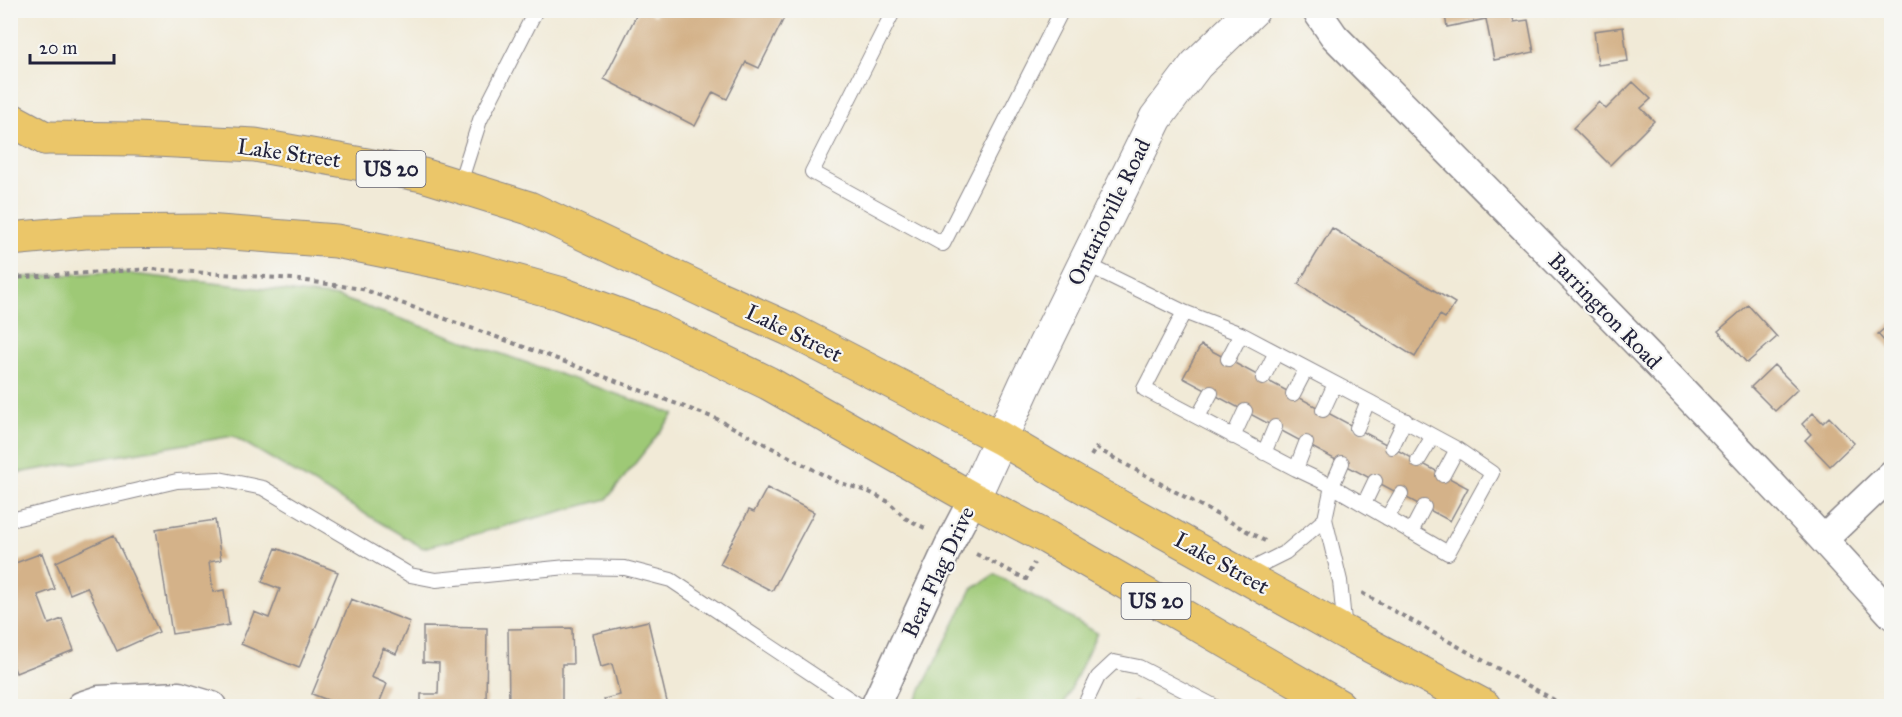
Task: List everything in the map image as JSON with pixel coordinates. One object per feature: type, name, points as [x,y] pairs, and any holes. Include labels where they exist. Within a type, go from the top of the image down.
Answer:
[{"type":"highway","name":"Lake Street","points":[[10,118],[45,138],[136,139],[255,145],[423,175],[540,212],[789,329],[1000,438],[1346,633],[1484,706]]},
{"type":"highway","name":"US 20","points":[[10,239],[85,232],[206,231],[336,241],[465,267],[559,293],[649,326],[768,383],[972,499],[1048,538],[1339,706]]},
{"type":"street","name":"Ontarioville Road","points":[[1000,438],[1156,118],[1196,65],[1253,10]]},
{"type":"street","name":"Barrington Road","points":[[1316,10],[1334,36],[1514,216],[1824,539],[1892,615]]},
{"type":"street","name":"Bear Flag Drive","points":[[874,706],[1000,438]]},
{"type":"street","points":[[1824,539],[1892,474]]},
{"type":"street","points":[[81,706],[99,700],[179,696],[212,706]]},
{"type":"lane","points":[[459,186],[480,120],[536,10]]},
{"type":"lane","points":[[894,10],[812,172],[943,244],[1062,10]]},
{"type":"lane","points":[[1084,263],[1184,312],[1241,334],[1275,354],[1405,420],[1492,473],[1448,553],[1332,486],[1264,453],[1144,389],[1184,312]]},
{"type":"lane","points":[[1228,359],[1241,334]]},
{"type":"lane","points":[[1263,378],[1275,354]]},
{"type":"lane","points":[[1293,394],[1306,369]]},
{"type":"lane","points":[[1323,410],[1335,384]]},
{"type":"lane","points":[[1198,417],[1211,393]]},
{"type":"lane","points":[[1357,428],[1368,401]]},
{"type":"lane","points":[[1233,437],[1245,411]]},
{"type":"lane","points":[[1392,447],[1405,420]]},
{"type":"lane","points":[[1264,453],[1275,427]]},
{"type":"lane","points":[[1418,461],[1433,436]]},
{"type":"lane","points":[[1296,469],[1306,444]]},
{"type":"lane","points":[[1443,475],[1457,450]]},
{"type":"lane","points":[[1342,463],[1332,486],[1325,519],[1340,581],[1346,633]]},
{"type":"lane","points":[[10,520],[177,481],[219,479],[263,488],[410,575],[436,580],[567,567],[625,568],[671,580],[860,706]]},
{"type":"lane","points":[[1364,504],[1375,481]]},
{"type":"lane","points":[[1387,518],[1401,494]]},
{"type":"lane","points":[[1411,532],[1424,507]]},
{"type":"lane","points":[[1242,574],[1286,552],[1325,519]]},
{"type":"lane","points":[[1084,706],[1098,677],[1114,662],[1139,667],[1214,706]]},
{"type":"path","points":[[10,278],[150,269],[293,279],[362,289],[717,419],[835,481],[869,492],[889,502],[905,518]]},
{"type":"green space","points":[[114,272],[338,297],[674,414],[607,499],[423,548],[233,436],[11,474],[11,278]]},
{"type":"green space","points":[[995,574],[1097,633],[1063,706],[913,706],[972,589]]},
{"type":"building","points":[[639,10],[655,16],[658,10],[788,10],[759,68],[746,62],[727,99],[713,92],[695,126],[604,79]]},
{"type":"building","points":[[1444,10],[1511,10],[1514,22],[1528,20],[1534,52],[1494,60],[1486,19],[1447,27]]},
{"type":"building","points":[[1623,27],[1628,61],[1598,65],[1594,31]]},
{"type":"building","points":[[1633,82],[1651,99],[1641,108],[1654,121],[1610,165],[1573,128],[1599,102],[1606,109]]},
{"type":"building","points":[[1332,228],[1455,303],[1445,318],[1440,315],[1415,357],[1298,284]]},
{"type":"building","points":[[1748,305],[1777,337],[1747,363],[1718,331]]},
{"type":"building","points":[[1892,322],[1892,350],[1878,334]]},
{"type":"building","points":[[1201,345],[1468,488],[1450,521],[1183,378]]},
{"type":"building","points":[[1774,365],[1798,389],[1775,411],[1751,387]]},
{"type":"building","points":[[1813,413],[1823,423],[1829,417],[1854,443],[1830,466],[1805,440],[1811,434],[1802,424]]},
{"type":"building","points":[[767,488],[814,512],[772,591],[720,564],[749,510],[754,512]]},
{"type":"building","points":[[215,520],[221,560],[209,562],[213,592],[224,590],[229,625],[172,634],[156,529]]},
{"type":"building","points":[[114,535],[159,632],[117,651],[87,587],[70,594],[56,562]]},
{"type":"building","points":[[276,548],[338,572],[299,668],[241,644],[254,612],[269,618],[280,589],[262,582]]},
{"type":"building","points":[[42,553],[55,589],[38,595],[49,624],[62,619],[74,650],[16,673],[10,658],[10,565]]},
{"type":"building","points":[[351,599],[410,622],[396,654],[383,648],[371,677],[387,684],[378,706],[343,706],[312,694]]},
{"type":"building","points":[[648,621],[668,706],[606,706],[604,699],[620,695],[612,664],[601,667],[593,634]]},
{"type":"building","points":[[423,627],[487,628],[486,706],[421,706],[421,694],[438,694],[439,663],[423,662]]},
{"type":"building","points":[[572,628],[573,664],[562,664],[562,706],[509,706],[508,629]]},
{"type":"building","points":[[1134,701],[1144,706],[1130,706]]}]
